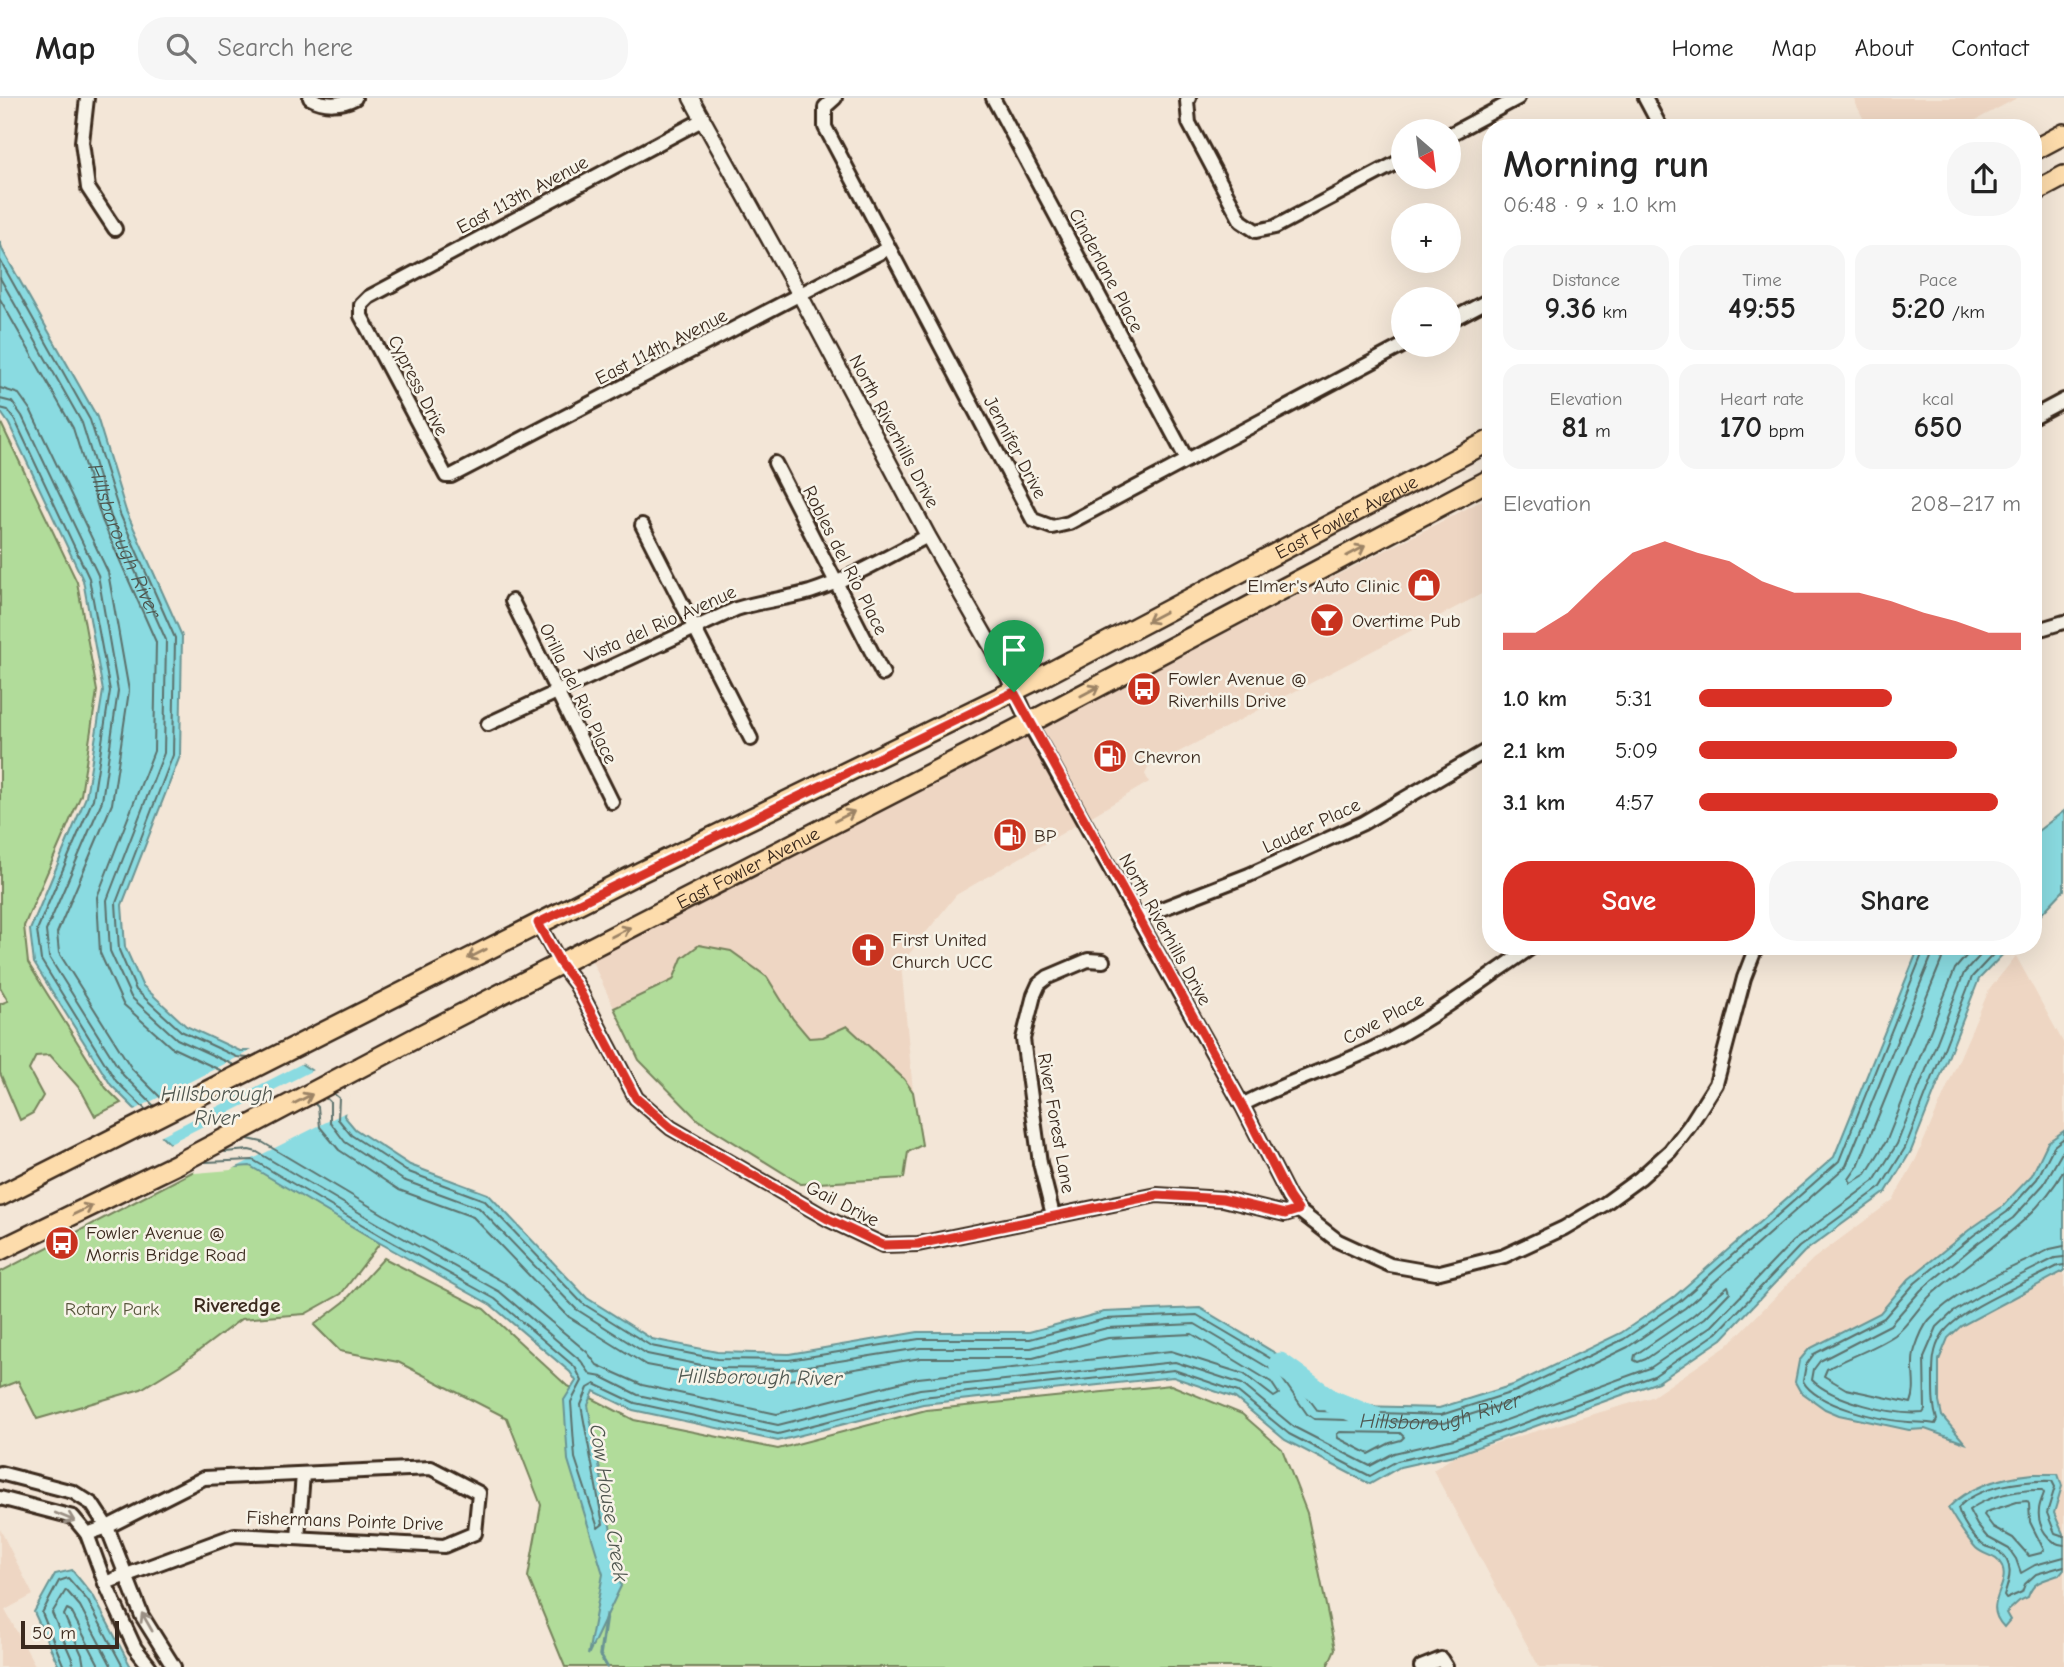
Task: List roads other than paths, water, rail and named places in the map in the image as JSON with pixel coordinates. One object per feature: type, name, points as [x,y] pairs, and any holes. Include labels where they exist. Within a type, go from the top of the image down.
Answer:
[{"type":"main road","points":[[2042,146],[2064,134]]},
{"type":"main road","points":[[2042,188],[2064,176]]},
{"type":"main road","name":"East Fowler Avenue","points":[[3,1188],[141,1126],[538,923],[1014,692],[1482,445]]},
{"type":"main road","name":"East Fowler Avenue","points":[[0,1250],[177,1164],[399,1046],[1029,723],[1482,484]]},
{"type":"street","points":[[87,98],[82,142],[88,188],[116,229]]},
{"type":"street","points":[[310,98],[318,103],[345,103],[355,98]]},
{"type":"street","name":"North Riverhills Drive","points":[[691,98],[1007,674],[1029,723],[1298,1210],[1338,1241],[1390,1265],[1436,1273],[1504,1256],[1603,1205],[1640,1178],[1670,1151],[1716,1084],[1744,978],[1753,955]]},
{"type":"street","name":"Jennifer Drive","points":[[835,98],[825,107],[825,127],[887,249],[1033,520],[1052,527],[1069,523],[1391,352]]},
{"type":"street","name":"Cinderlane Place","points":[[993,98],[1187,460]]},
{"type":"street","points":[[1189,98],[1189,123],[1241,221],[1256,231],[1275,227],[1391,166]]},
{"type":"street","points":[[1461,129],[1518,98]]},
{"type":"street","points":[[1646,98],[1656,119]]},
{"type":"street","name":"East 113th Avenue","points":[[361,305],[369,297],[702,120]]},
{"type":"street","name":"East 114th Avenue","points":[[452,476],[887,249]]},
{"type":"street","points":[[1461,315],[1482,304]]},
{"type":"street","name":"Cypress Drive","points":[[361,305],[361,316],[440,468],[446,476],[452,476]]},
{"type":"street","points":[[2042,412],[2064,400]]},
{"type":"street","name":"Robles del Rio Place","points":[[775,463],[883,674]]},
{"type":"street","points":[[642,525],[751,739]]},
{"type":"street","name":"Vista del Rio Avenue","points":[[488,724],[693,628],[756,602],[784,598],[836,582],[929,536]]},
{"type":"street","name":"Orilla del Rio Place","points":[[512,601],[612,802]]},
{"type":"street","points":[[2042,629],[2064,622]]},
{"type":"street","name":"Lauder Place","points":[[1138,918],[1249,875],[1363,823],[1482,753]]},
{"type":"street","name":"Gail Drive","points":[[538,923],[560,963],[576,984],[636,1098],[680,1135],[828,1219],[883,1245],[918,1244],[1157,1195],[1223,1199],[1285,1214],[1298,1210]]},
{"type":"street","name":"Cove Place","points":[[1242,1105],[1269,1091],[1370,1050],[1433,1016],[1521,955]]},
{"type":"street","name":"River Forest Lane","points":[[1053,1215],[1040,1163],[1023,1040],[1039,984],[1048,977],[1088,960],[1103,961]]},
{"type":"street","name":"Fishermans Pointe Drive","points":[[88,1534],[204,1478],[431,1468],[479,1493],[475,1533],[443,1546],[236,1535],[105,1583]]},
{"type":"street","points":[[0,1473],[73,1492],[92,1504],[107,1527],[142,1616],[174,1667]]},
{"type":"street","points":[[298,1538],[303,1474]]},
{"type":"street","points":[[0,1498],[73,1517],[88,1534],[105,1583],[135,1648],[150,1667]]},
{"type":"street","points":[[1421,1667],[1441,1659],[1446,1667]]},
{"type":"water","name":"Hillsborough River","points":[[0,242],[97,417],[126,511],[182,636],[180,756],[122,905],[125,947],[142,985],[186,1026],[240,1051],[281,1051],[347,1093],[344,1116],[355,1129],[410,1165],[488,1194],[587,1298],[652,1339],[717,1352],[789,1354],[918,1332],[1029,1332],[1104,1312],[1200,1308],[1290,1362],[1320,1405],[1439,1408],[1513,1385],[1621,1333],[1675,1296],[1834,1157],[1916,955],[2002,955],[1979,979],[1911,1151],[1886,1192],[1804,1252],[1722,1339],[1658,1382],[1458,1454],[1400,1467],[1370,1484],[1285,1440],[1235,1398],[1173,1377],[923,1404],[778,1441],[633,1410],[594,1391],[588,1405],[621,1586],[588,1655],[603,1574],[568,1460],[564,1400],[576,1381],[570,1372],[491,1305],[250,1166],[196,1170],[111,1085],[34,963],[30,930],[86,797],[103,691],[83,580],[9,424],[0,411]]},
{"type":"water","points":[[2064,811],[2064,890],[2042,913],[2042,828]]},
{"type":"water","points":[[2064,1131],[2064,1271],[1961,1326],[1948,1338],[1939,1360],[1939,1402],[1942,1416],[1965,1443],[1925,1429],[1909,1430],[1839,1415],[1825,1409],[1800,1391],[1795,1382],[1799,1361],[1809,1349],[1880,1313],[1909,1279],[2002,1207],[2032,1175],[2048,1142]]},
{"type":"water","points":[[2058,1474],[2062,1486],[2054,1513],[2064,1536],[2064,1569],[2059,1575],[2036,1584],[2028,1597],[2006,1613],[2010,1620],[2004,1627],[1995,1611],[2003,1581],[2002,1566],[1976,1548],[1948,1508],[1966,1493],[1977,1488],[2010,1477]]},
{"type":"water","points":[[72,1570],[94,1597],[131,1667],[59,1667],[34,1612],[55,1574]]},
{"type":"waterway","name":"Hillsborough River","points":[[1280,1364],[1331,1401],[1370,1417]]},
{"type":"waterway","name":"Cow House Creek","points":[[606,1615],[600,1655],[607,1667]]},
{"type":"place","name":"Elmer's Auto Clinic","points":[[1424,585]]},
{"type":"place","name":"Overtime Pub","points":[[1327,620]]},
{"type":"place","name":"Fowler Avenue @ Riverhills Drive","points":[[1144,689]]},
{"type":"place","name":"Chevron","points":[[1110,756]]},
{"type":"place","name":"BP","points":[[1010,835]]},
{"type":"place","name":"First United Church UCC","points":[[868,950]]},
{"type":"place","name":"Fowler Avenue @ Morris Bridge Road","points":[[62,1243]]},
{"type":"district","name":"Riveredge","points":[[237,1305]]},
{"type":"park label","name":"Rotary Park","points":[[112,1308]]}]
